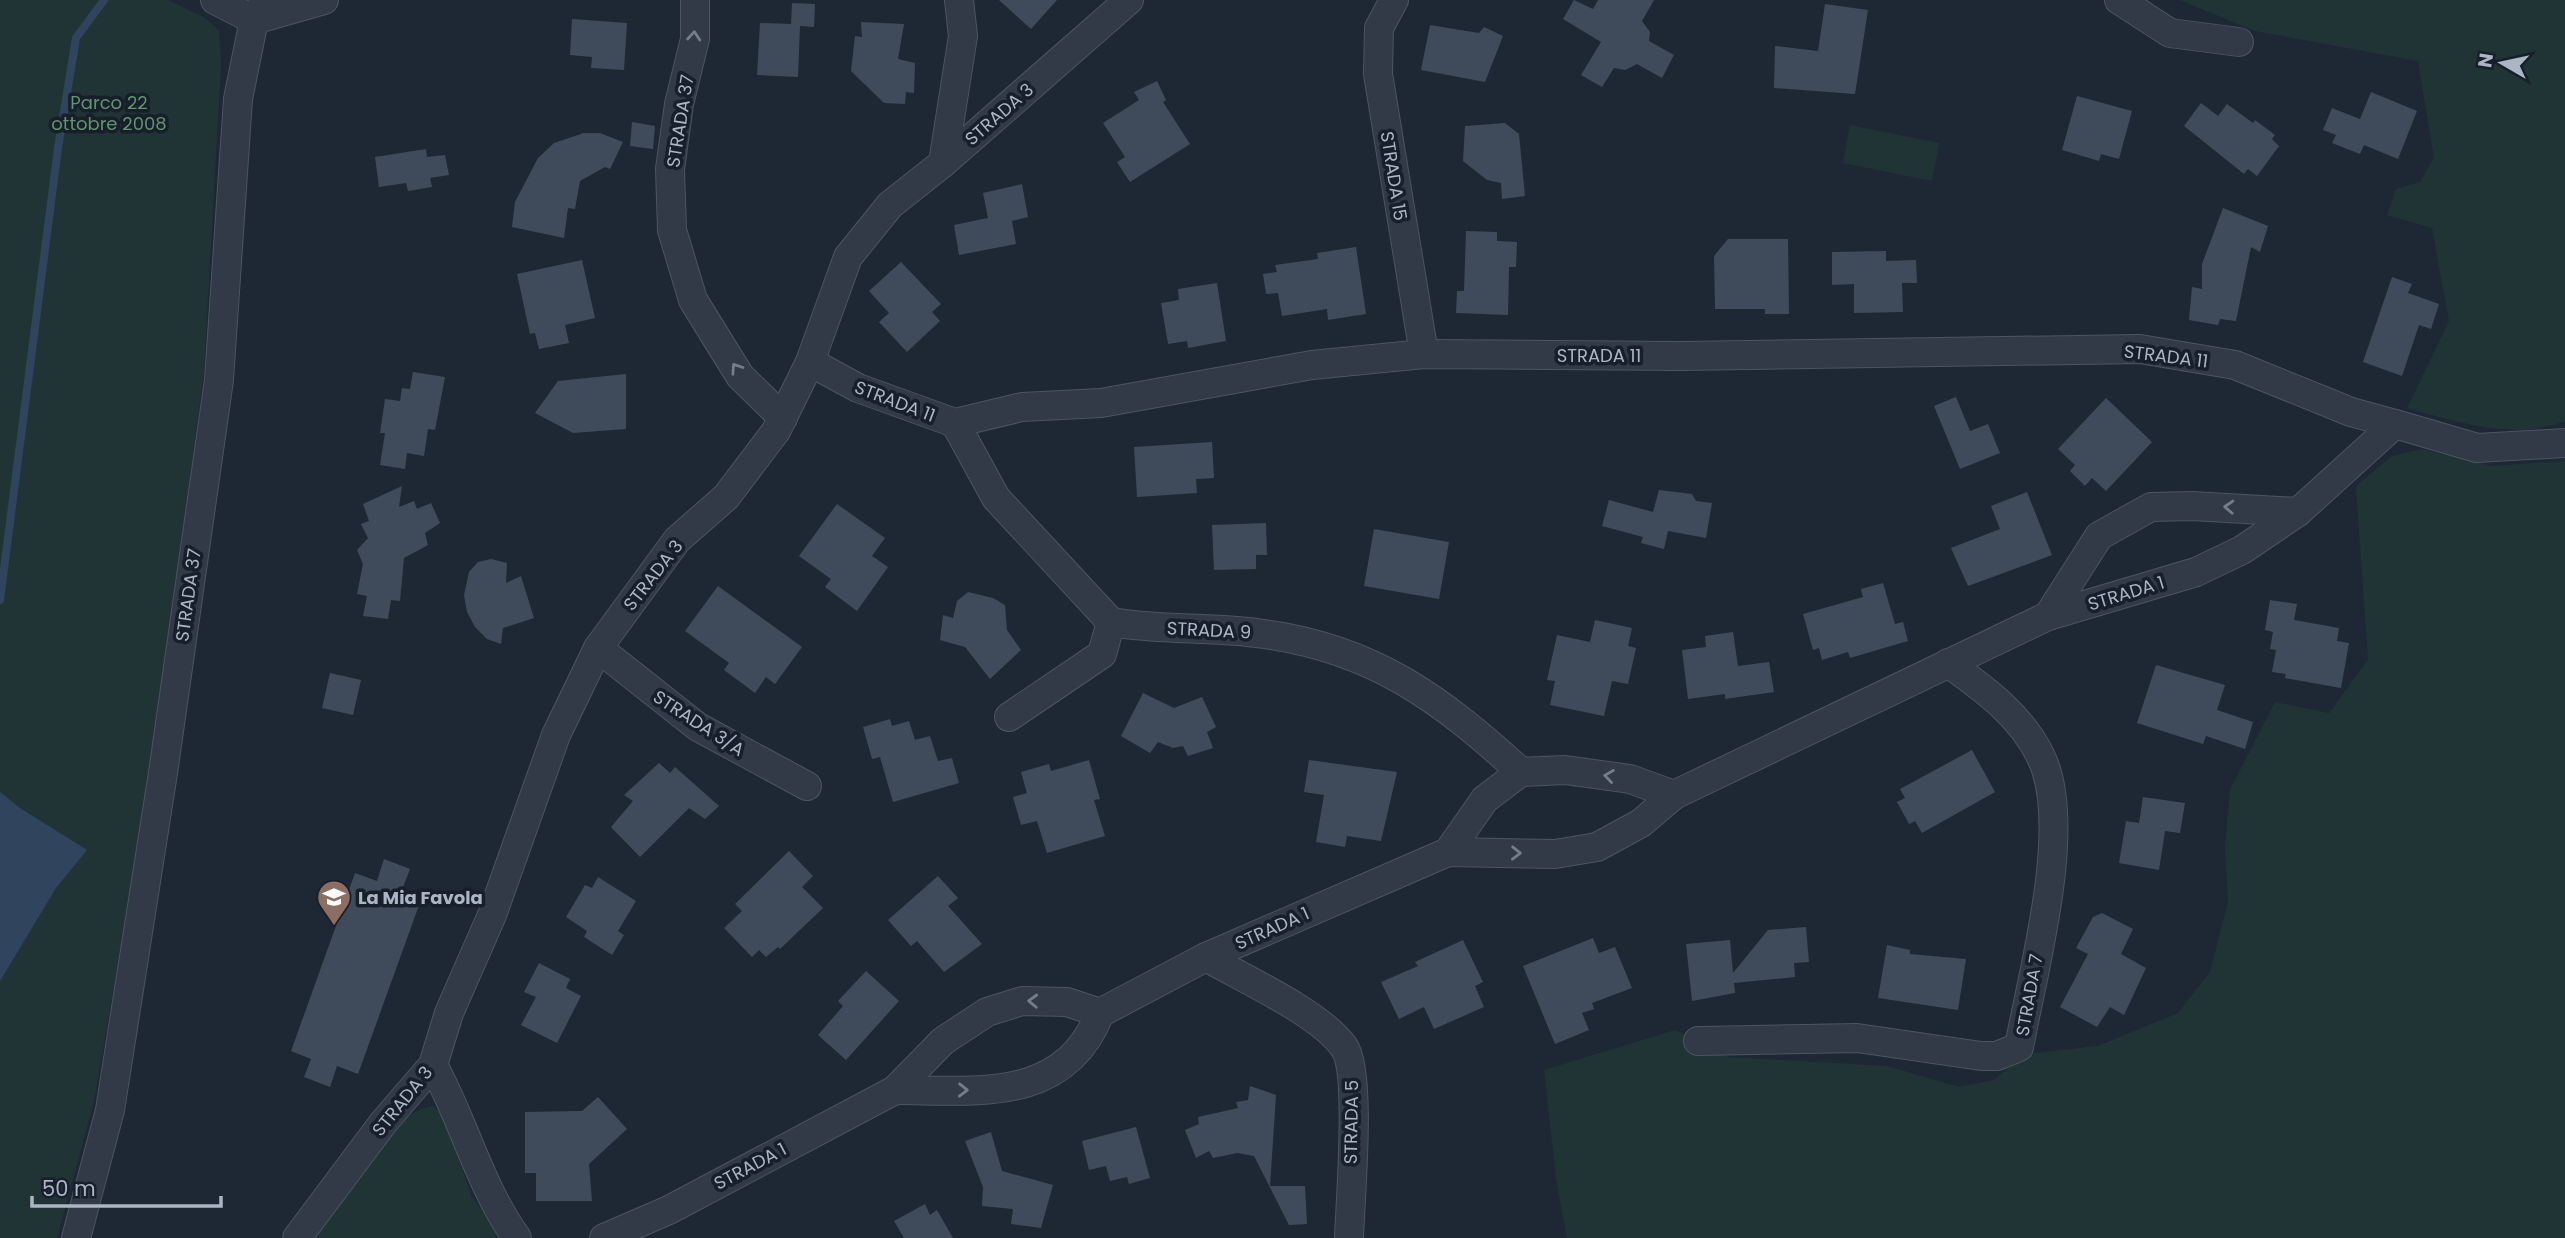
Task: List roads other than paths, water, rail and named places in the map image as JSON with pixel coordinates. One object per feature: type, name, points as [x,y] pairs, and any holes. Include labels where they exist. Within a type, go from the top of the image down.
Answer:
[{"type":"street","points":[[215,0],[260,10],[324,0]]},
{"type":"street","name":"STRADA 37","points":[[695,0],[695,39],[679,104],[670,169],[673,230],[693,300],[740,376],[783,418]]},
{"type":"street","points":[[943,163],[963,36],[959,0]]},
{"type":"street","name":"STRADA 3","points":[[297,1238],[383,1123],[433,1065],[449,1013],[492,915],[555,735],[598,648],[669,550],[726,497],[783,418],[810,362],[848,257],[890,205],[943,163],[1129,0]]},
{"type":"street","name":"STRADA 15","points":[[1394,0],[1380,28],[1378,74],[1424,354]]},
{"type":"street","points":[[2119,0],[2170,33],[2239,42]]},
{"type":"street","name":"STRADA 37","points":[[76,1238],[110,1110],[163,773],[219,380],[238,99],[260,10]]},
{"type":"street","name":"STRADA 11","points":[[810,362],[858,388],[955,423],[1022,407],[1101,403],[1312,365],[1424,354],[1681,356],[2140,349],[2235,365],[2351,412],[2395,424]]},
{"type":"street","points":[[955,423],[996,498],[1111,622],[1102,654],[1009,717]]},
{"type":"street","points":[[2395,424],[2477,448],[2565,443]]},
{"type":"street","name":"STRADA 1","points":[[895,1090],[986,1091],[1023,1085],[1069,1062],[1090,1038],[1100,1013],[1206,957],[1448,852],[1555,854],[1597,846],[1642,823],[1674,795],[2048,616],[2196,572],[2242,550],[2298,512],[2395,424]]},
{"type":"street","points":[[2048,616],[2099,536],[2151,507],[2192,506],[2298,512]]},
{"type":"street","name":"STRADA 9","points":[[1111,622],[1263,633],[1324,646],[1368,660],[1420,690],[1489,743],[1521,772]]},
{"type":"street","name":"STRADA 3/A","points":[[598,648],[698,727],[807,786]]},
{"type":"street","name":"STRADA 7","points":[[1698,1041],[1857,1038],[1964,1055],[1997,1056],[2019,1046],[2052,873],[2055,801],[2041,756],[1999,700],[1948,663]]},
{"type":"street","points":[[1448,852],[1485,799],[1521,772],[1565,770],[1630,779],[1674,795]]},
{"type":"street","name":"STRADA 5","points":[[1206,957],[1310,1017],[1345,1048],[1354,1077],[1349,1238]]},
{"type":"street","name":"STRADA 1","points":[[604,1238],[669,1210],[895,1090],[943,1041],[987,1012],[1022,1001],[1067,1002],[1100,1013]]},
{"type":"street","points":[[433,1065],[452,1099],[495,1208],[517,1238]]},
{"type":"water","points":[[0,792],[20,808],[87,850],[56,888],[0,981]]},
{"type":"waterway","points":[[0,600],[58,148],[76,38],[104,0]]},
{"type":"place","name":"La Mia Favola","points":[[334,927]]},
{"type":"park label","name":"Parco 22 ottobre 2008","points":[[109,112]]}]
